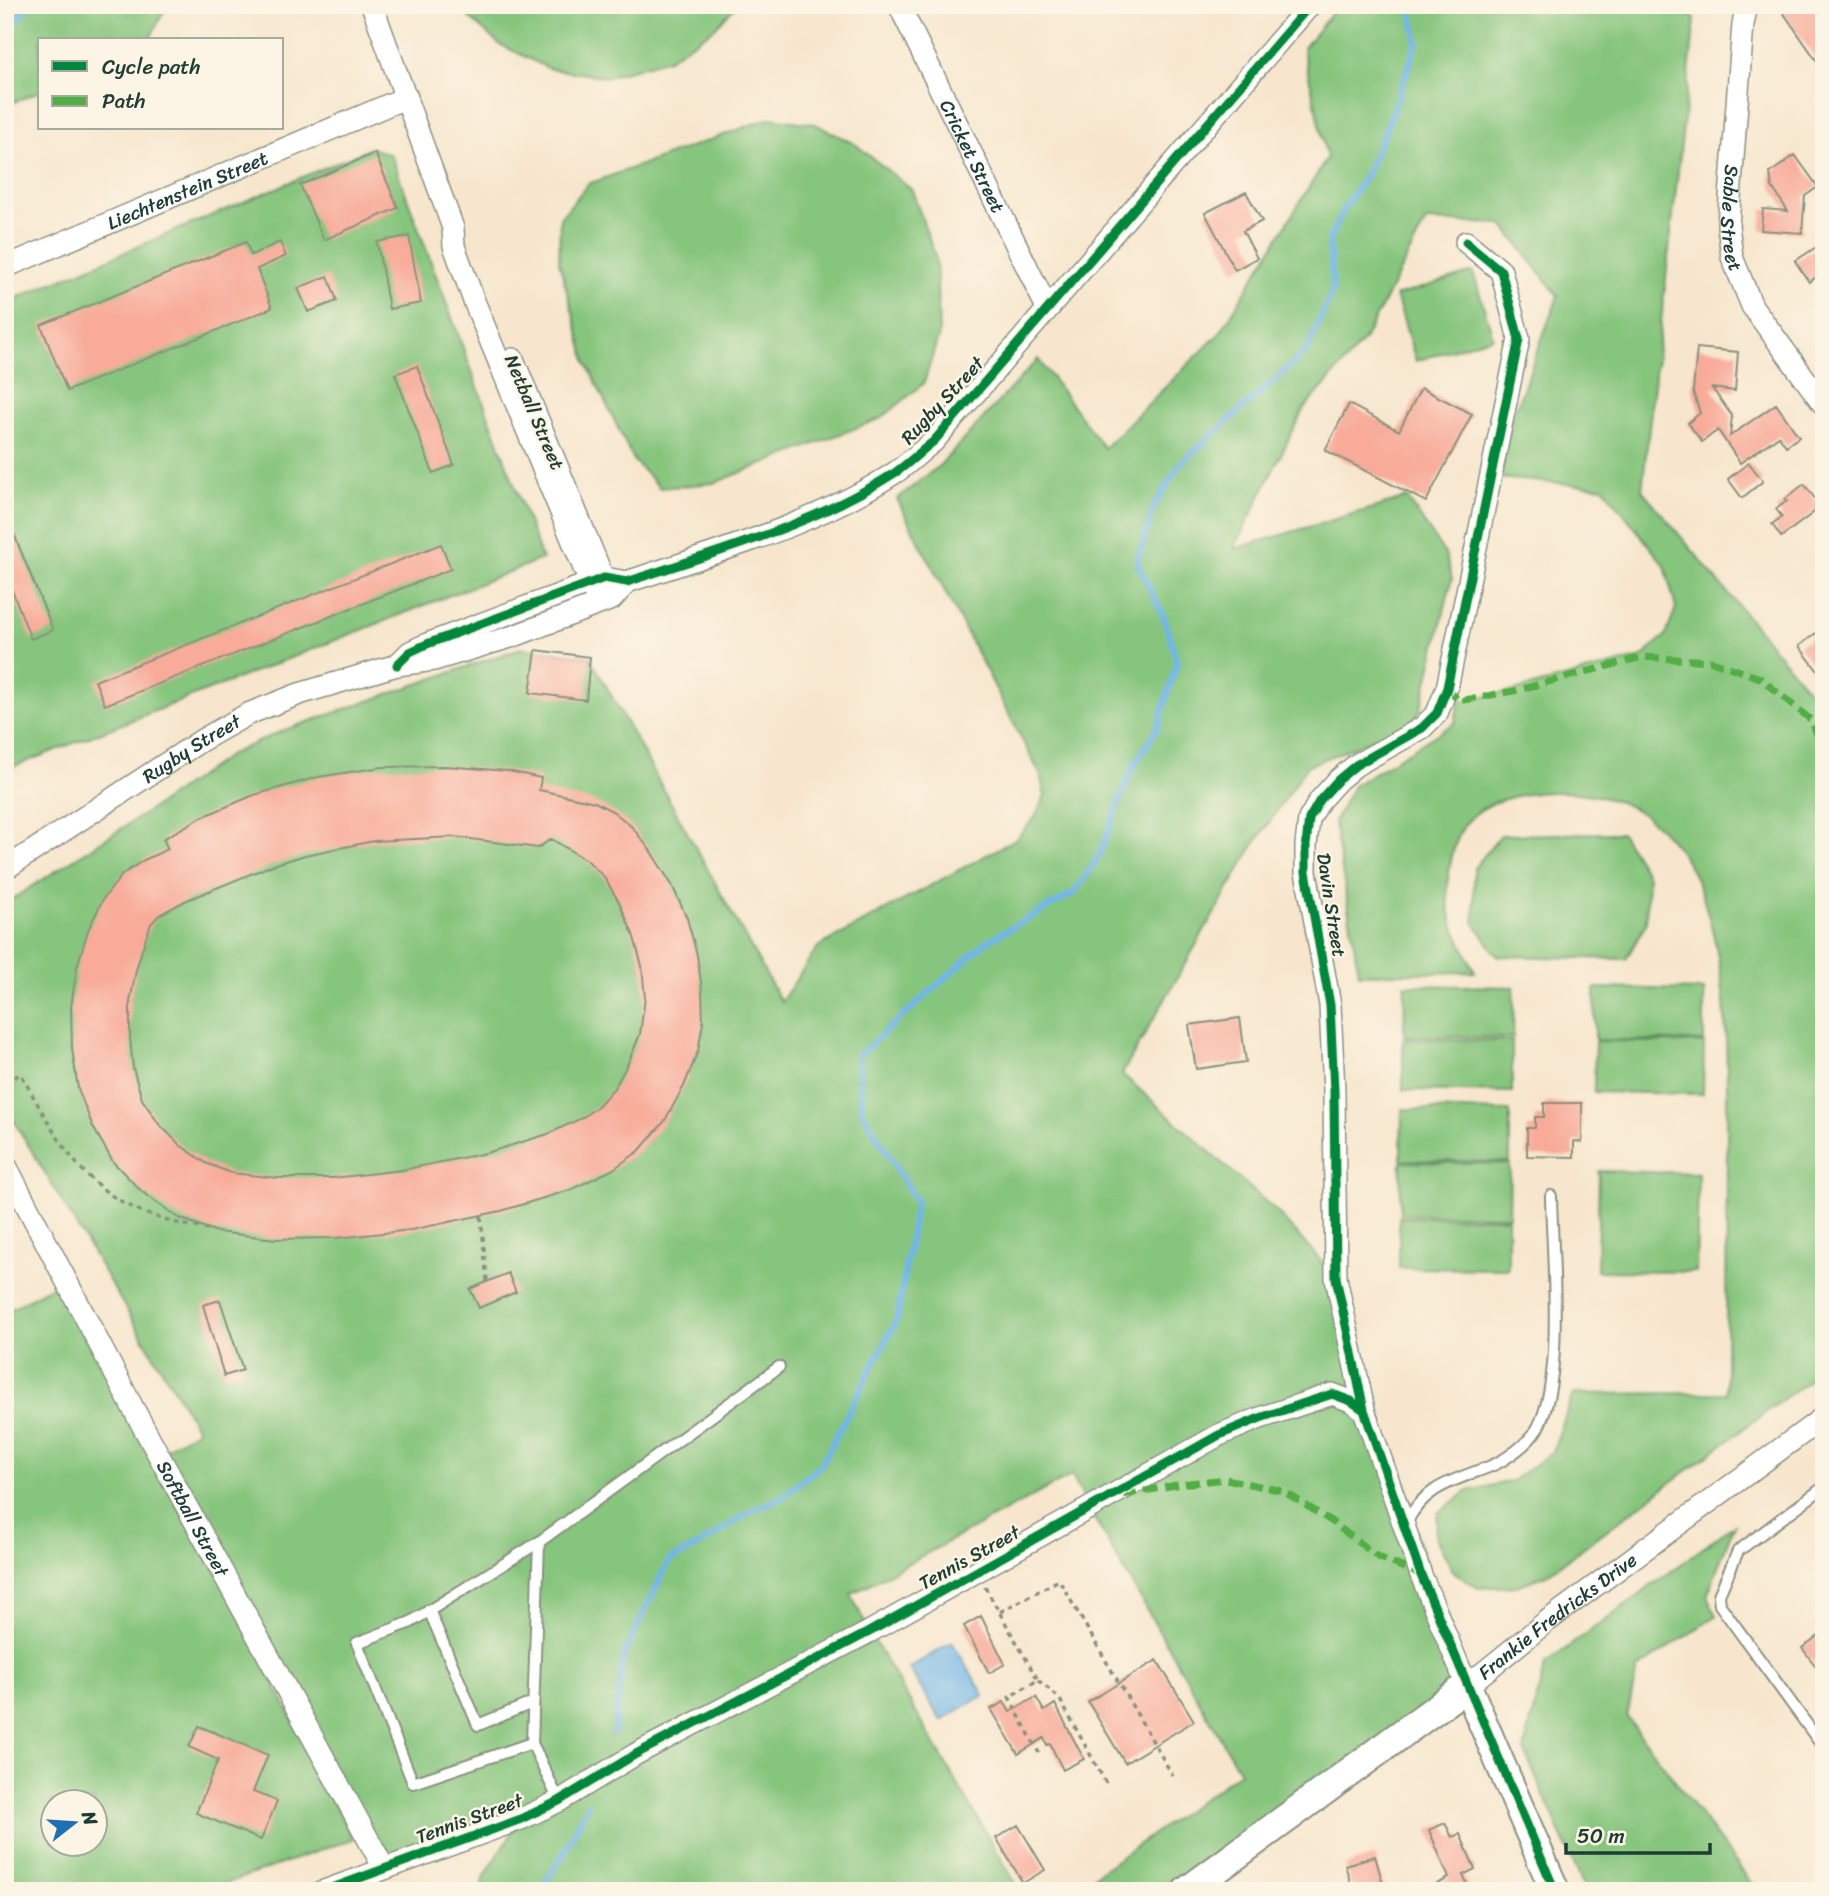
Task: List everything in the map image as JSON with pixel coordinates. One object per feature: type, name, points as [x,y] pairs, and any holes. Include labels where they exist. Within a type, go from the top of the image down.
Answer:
[{"type":"street","name":"Netball Street","points":[[372,5],[453,228],[468,247],[605,602]]},
{"type":"street","name":"Cricket Street","points":[[899,5],[1047,308]]},
{"type":"street","name":"Rugby Street","points":[[397,665],[410,652],[446,635],[597,581],[626,582],[768,534],[840,503],[898,471],[934,441],[1310,5]]},
{"type":"street","name":"Sable Street","points":[[1747,5],[1743,24],[1728,225],[1732,257],[1752,306],[1824,405]]},
{"type":"street","name":"Liechtenstein Street","points":[[5,267],[407,97]]},
{"type":"street","name":"Davin Street","points":[[1364,1410],[1336,1278],[1334,1091],[1330,1005],[1306,872],[1306,845],[1309,819],[1320,800],[1356,765],[1422,728],[1437,713],[1447,688],[1520,339],[1502,271],[1466,242]]},
{"type":"street","name":"Rugby Street","points":[[5,869],[202,740],[248,714],[299,694],[397,665],[434,660],[514,636],[605,602],[626,582]]},
{"type":"street","name":"Softball Street","points":[[5,1164],[139,1419],[384,1868]]},
{"type":"street","name":"Tennis Street","points":[[324,1891],[521,1819],[559,1801],[636,1754],[976,1573],[1219,1435],[1332,1394],[1351,1401],[1364,1410]]},
{"type":"street","points":[[1364,1410],[1421,1575],[1555,1891]]},
{"type":"street","name":"Frankie Fredricks Drive","points":[[1187,1891],[1467,1686],[1546,1622],[1824,1417]]},
{"type":"lane","points":[[1405,1526],[1413,1507],[1433,1490],[1495,1464],[1536,1432],[1545,1409],[1553,1373],[1551,1196]]},
{"type":"lane","points":[[531,1743],[413,1783],[357,1643],[411,1622],[539,1542],[779,1367]]},
{"type":"lane","points":[[1824,1487],[1738,1551],[1719,1595],[1720,1605],[1824,1748]]},
{"type":"lane","points":[[539,1542],[531,1743],[559,1801]]},
{"type":"lane","points":[[429,1610],[478,1725],[532,1703]]},
{"type":"path","points":[[5,1082],[21,1074],[68,1154],[90,1181],[111,1197],[155,1217],[180,1225],[208,1229]]},
{"type":"path","points":[[481,1216],[487,1281]]},
{"type":"path","points":[[976,1573],[1038,1680],[1059,1698],[1107,1785]]},
{"type":"path","points":[[1000,1612],[1059,1580],[1173,1776]]},
{"type":"path","points":[[1038,1680],[1009,1697],[1039,1753]]},
{"type":"green space","points":[[5,5],[167,5],[150,38],[38,38],[38,92],[5,106]]},
{"type":"green space","points":[[455,5],[737,5],[715,28],[668,59],[607,77],[550,69],[499,44]]},
{"type":"green space","points":[[1338,5],[1684,5],[1695,20],[1642,490],[1824,709],[1824,1369],[1546,1575],[1516,1586],[1478,1588],[1453,1571],[1435,1536],[1438,1513],[1468,1491],[1512,1481],[1553,1451],[1573,1394],[1726,1393],[1727,1082],[1722,983],[1717,951],[1699,887],[1676,846],[1651,820],[1624,804],[1602,797],[1578,793],[1526,794],[1482,809],[1467,822],[1457,839],[1451,860],[1448,903],[1455,929],[1475,972],[1359,974],[1334,822],[1353,786],[1455,723],[1459,701],[1514,691],[1642,657],[1666,635],[1676,608],[1665,566],[1603,487],[1500,478],[1510,424],[1558,296],[1502,224],[1426,221],[1364,340],[1303,410],[1234,549],[1407,498],[1445,554],[1452,578],[1420,712],[1408,725],[1307,766],[1250,851],[1122,1074],[1277,1212],[1336,1278],[1343,1316],[1467,1686],[1187,1891],[1073,1891],[1240,1772],[1072,1475],[851,1594],[869,1632],[1020,1891],[480,1891],[485,1876],[520,1820],[384,1868],[158,1453],[198,1430],[5,1106],[5,904],[231,754],[282,731],[521,648],[590,657],[781,1002],[818,947],[1016,839],[1034,819],[1045,796],[1040,774],[897,499],[940,465],[1038,359],[1104,448],[1220,333],[1327,158],[1303,49]]},
{"type":"green space","points":[[770,118],[815,124],[855,144],[912,190],[936,259],[939,334],[924,383],[882,418],[714,483],[660,488],[634,461],[587,364],[559,262],[560,218],[588,184]]},
{"type":"green space","points":[[371,148],[391,155],[542,559],[5,770],[5,303]]},
{"type":"green space","points":[[1473,272],[1493,337],[1416,361],[1396,296]]},
{"type":"green space","points":[[1621,833],[1648,876],[1646,924],[1626,959],[1497,956],[1474,922],[1474,868],[1501,835]]},
{"type":"green space","points":[[1405,985],[1514,987],[1513,1038],[1404,1036]]},
{"type":"green space","points":[[1595,988],[1704,990],[1704,1041],[1595,1040]]},
{"type":"green space","points":[[1403,1039],[1512,1041],[1512,1092],[1403,1090]]},
{"type":"green space","points":[[1595,1041],[1704,1043],[1703,1094],[1594,1092]]},
{"type":"green space","points":[[1402,1109],[1510,1111],[1510,1162],[1401,1160]]},
{"type":"green space","points":[[1401,1162],[1510,1164],[1509,1216],[1400,1214]]},
{"type":"green space","points":[[1599,1171],[1698,1173],[1696,1272],[1597,1271]]},
{"type":"green space","points":[[1399,1217],[1508,1218],[1508,1269],[1399,1268]]},
{"type":"green space","points":[[56,1284],[240,1615],[353,1839],[204,1891],[5,1891],[5,1312]]},
{"type":"green space","points":[[1734,1525],[1707,1596],[1716,1616],[1637,1669],[1627,1717],[1757,1891],[1586,1891],[1524,1750],[1545,1664]]},
{"type":"water","points":[[952,1642],[984,1695],[941,1721],[909,1668]]},
{"type":"building","points":[[1778,5],[1824,5],[1824,71]]},
{"type":"building","points":[[375,153],[398,208],[324,240],[300,185]]},
{"type":"building","points":[[1795,155],[1818,187],[1805,196],[1802,233],[1761,230],[1763,209],[1788,211],[1772,187],[1770,173]]},
{"type":"building","points":[[1246,192],[1262,221],[1243,231],[1257,258],[1235,270],[1205,213]]},
{"type":"building","points":[[409,236],[421,303],[389,309],[377,242]]},
{"type":"building","points":[[246,242],[251,255],[280,242],[286,256],[257,269],[272,308],[67,391],[41,325]]},
{"type":"building","points":[[1824,242],[1824,272],[1809,282],[1795,261]]},
{"type":"building","points":[[328,276],[337,301],[308,312],[298,288]]},
{"type":"building","points":[[1697,348],[1738,352],[1735,391],[1712,388],[1732,416],[1730,436],[1776,404],[1799,437],[1786,446],[1779,436],[1740,463],[1718,430],[1702,442],[1688,423],[1700,413],[1693,391]]},
{"type":"building","points":[[417,366],[454,465],[433,473],[395,374]]},
{"type":"building","points":[[1421,388],[1472,414],[1426,502],[1325,450],[1349,404],[1399,431]]},
{"type":"building","points":[[1749,463],[1763,481],[1742,498],[1728,479]]},
{"type":"building","points":[[1804,484],[1821,507],[1781,537],[1772,524],[1782,517],[1776,509]]},
{"type":"building","points":[[5,512],[53,630],[31,639],[5,572]]},
{"type":"building","points":[[441,544],[451,569],[105,705],[95,681]]},
{"type":"building","points":[[1824,627],[1824,679],[1799,646]]},
{"type":"building","points":[[536,650],[590,657],[586,700],[530,693]]},
{"type":"building","points":[[445,766],[508,771],[541,778],[539,790],[595,802],[614,812],[632,827],[672,885],[687,918],[697,955],[703,1023],[698,1051],[684,1086],[664,1122],[639,1151],[612,1170],[570,1190],[501,1211],[411,1230],[337,1238],[276,1239],[217,1232],[177,1217],[141,1191],[113,1162],[93,1127],[78,1089],[72,1049],[71,1007],[77,967],[88,930],[103,899],[123,874],[168,849],[163,839],[202,817],[254,795],[318,777],[382,767]],"holes":[[[455,837],[538,848],[551,839],[588,861],[604,877],[633,934],[642,966],[645,998],[640,1034],[615,1087],[598,1106],[582,1118],[548,1134],[486,1153],[402,1170],[333,1178],[278,1178],[231,1173],[206,1163],[180,1145],[159,1124],[142,1099],[133,1068],[130,1037],[130,1002],[136,970],[151,924],[159,915],[185,901],[270,866],[305,855],[374,841]]]},
{"type":"building","points":[[1240,1018],[1246,1062],[1196,1069],[1189,1025]]},
{"type":"building","points":[[1544,1103],[1582,1103],[1582,1142],[1574,1141],[1574,1157],[1527,1156],[1527,1128],[1535,1128],[1535,1117],[1544,1117]]},
{"type":"building","points":[[508,1273],[516,1292],[479,1308],[470,1289]]},
{"type":"building","points":[[220,1300],[243,1370],[224,1376],[203,1305]]},
{"type":"building","points":[[981,1616],[1005,1664],[989,1673],[964,1626]]},
{"type":"building","points":[[1824,1631],[1824,1677],[1802,1648]]},
{"type":"building","points":[[1157,1660],[1194,1721],[1125,1763],[1088,1702]]},
{"type":"building","points":[[1036,1697],[1044,1711],[1055,1704],[1084,1759],[1063,1770],[1044,1738],[1018,1754],[991,1709],[1004,1702],[1010,1712]]},
{"type":"building","points":[[199,1726],[268,1755],[253,1792],[277,1801],[261,1840],[196,1813],[218,1760],[189,1747]]},
{"type":"building","points":[[1445,1823],[1452,1837],[1460,1834],[1475,1869],[1463,1875],[1470,1891],[1423,1891],[1449,1878],[1429,1830]]},
{"type":"building","points":[[1018,1825],[1045,1870],[1023,1883],[996,1838]]},
{"type":"building","points":[[1375,1856],[1385,1891],[1353,1891],[1345,1865]]},
{"type":"waterway","points":[[5,28],[18,20],[28,5]]},
{"type":"waterway","points":[[614,1733],[623,1657],[668,1562],[708,1540],[749,1512],[781,1498],[821,1465],[897,1319],[916,1201],[862,1111],[858,1056],[987,941],[1074,893],[1098,858],[1132,769],[1158,727],[1177,662],[1163,615],[1137,563],[1154,506],[1181,463],[1306,352],[1333,289],[1329,240],[1344,208],[1365,177],[1393,112],[1417,41],[1410,5]]},
{"type":"waterway","points":[[540,1891],[564,1853],[588,1805]]},
{"type":"marked path","points":[[1447,688],[1459,701],[1514,691],[1642,657],[1712,661],[1760,678],[1811,720],[1824,751]]},
{"type":"marked path","points":[[1824,793],[1818,827],[1824,851]]},
{"type":"marked path","points":[[1123,1495],[1226,1479],[1283,1491],[1331,1521],[1378,1557],[1421,1575]]},
{"type":"cycle path","points":[[397,665],[410,652],[427,644],[604,578],[627,582],[731,548],[799,522],[865,491],[896,472],[934,441],[1310,5]]},
{"type":"cycle path","points":[[1364,1410],[1336,1278],[1334,1091],[1330,1005],[1306,872],[1306,845],[1309,819],[1320,800],[1356,765],[1422,728],[1437,713],[1447,688],[1519,339],[1501,271],[1466,242]]},
{"type":"cycle path","points":[[324,1891],[521,1819],[559,1801],[636,1754],[869,1632],[1219,1435],[1332,1394],[1351,1401],[1364,1410],[1421,1575],[1555,1891]]}]
